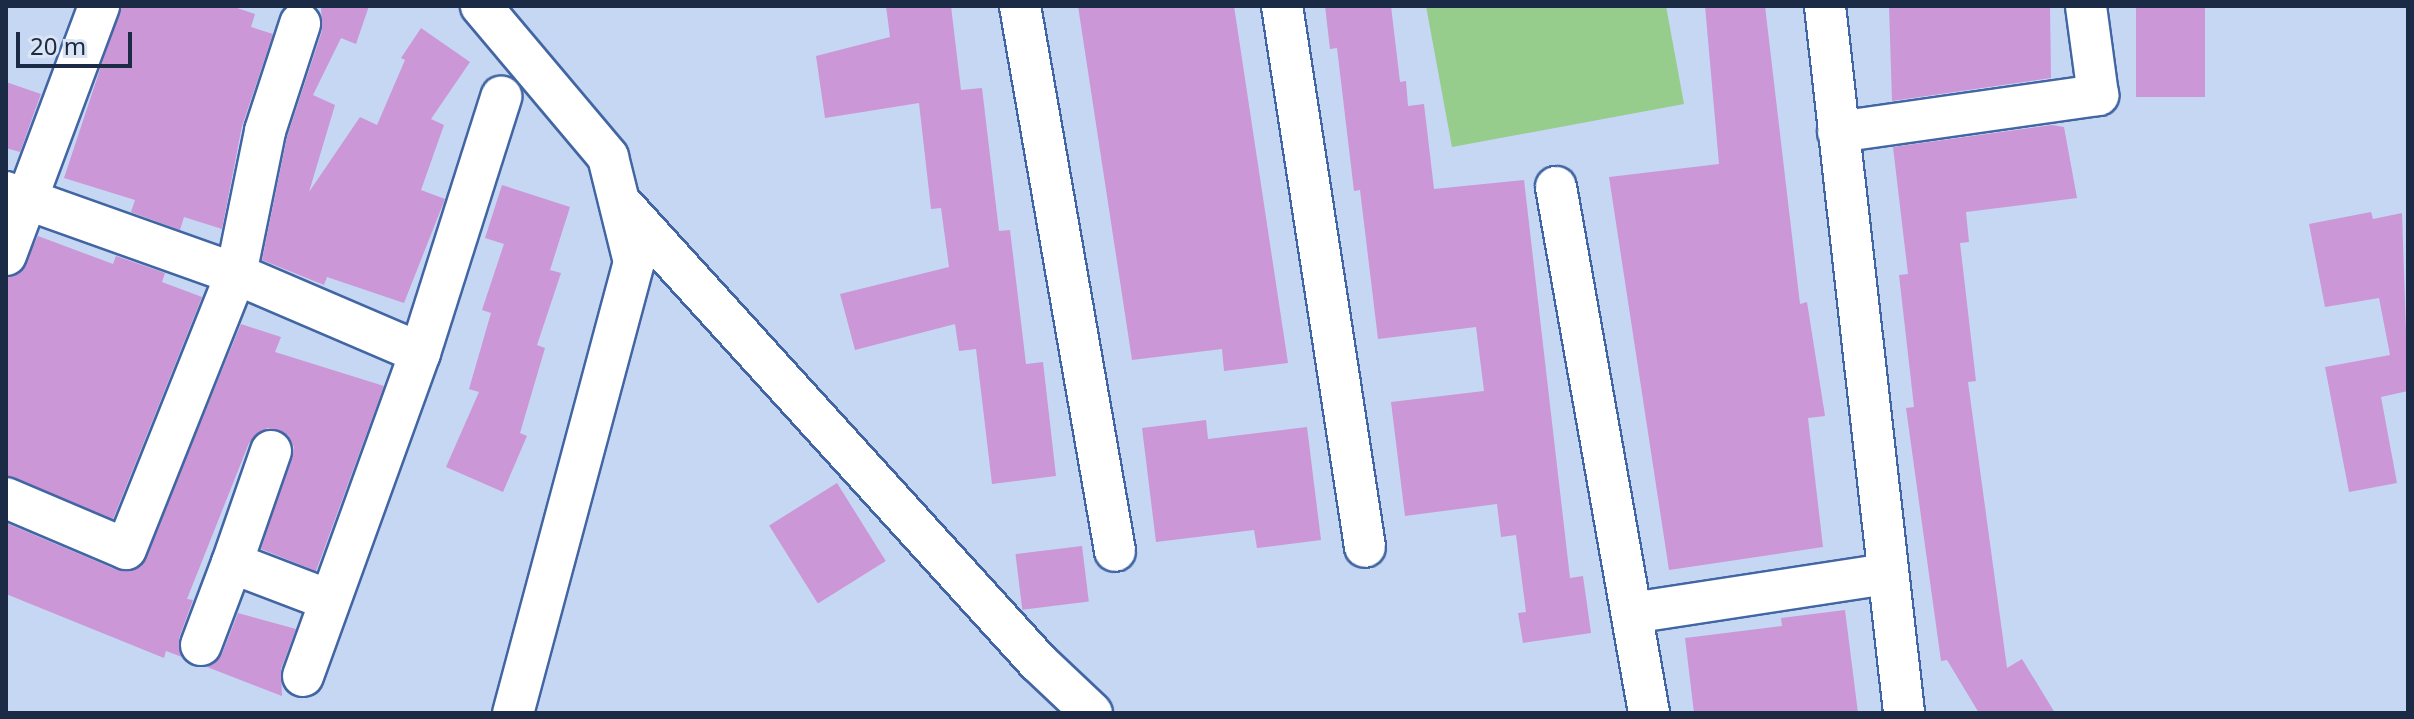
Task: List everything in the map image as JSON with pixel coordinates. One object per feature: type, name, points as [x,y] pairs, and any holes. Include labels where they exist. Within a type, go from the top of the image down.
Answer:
[{"type":"street","points":[[6,255],[15,195],[99,6]]},
{"type":"street","points":[[481,6],[608,157],[634,262],[513,713]]},
{"type":"street","points":[[1020,6],[1115,551]]},
{"type":"street","points":[[1282,6],[1365,547]]},
{"type":"street","points":[[1825,6],[1886,574],[1905,711]]},
{"type":"street","points":[[1838,132],[2098,95],[2086,6]]},
{"type":"street","points":[[6,498],[126,549],[236,274],[265,131],[300,24]]},
{"type":"street","points":[[303,676],[420,353],[501,97]]},
{"type":"street","points":[[1556,187],[1649,713]]},
{"type":"street","points":[[15,195],[236,274],[420,353]]},
{"type":"street","points":[[618,199],[1038,662],[1092,713]]},
{"type":"street","points":[[201,645],[271,451]]},
{"type":"street","points":[[232,563],[329,600]]},
{"type":"street","points":[[1632,613],[1886,574]]},
{"type":"green space","points":[[1426,6],[1666,6],[1684,104],[1452,147]]},
{"type":"building","points":[[121,6],[231,6],[255,14],[251,27],[273,34],[242,126],[222,229],[184,217],[180,230],[131,212],[135,200],[64,178]]},
{"type":"building","points":[[321,6],[369,6],[356,44],[341,38],[313,95],[335,105],[309,192],[360,117],[377,125],[405,60],[401,58],[421,28],[470,62],[431,119],[444,125],[421,190],[445,199],[404,303],[327,277],[324,285],[262,260],[287,137],[322,31]]},
{"type":"building","points":[[886,6],[951,6],[961,90],[982,88],[999,231],[1010,230],[1026,364],[1043,362],[1056,476],[992,484],[976,349],[959,351],[955,324],[855,350],[840,294],[949,267],[941,208],[931,209],[919,103],[825,118],[816,56],[890,37]]},
{"type":"building","points":[[1078,6],[1234,6],[1288,363],[1224,371],[1222,349],[1132,360]]},
{"type":"building","points":[[1325,6],[1391,6],[1400,82],[1406,81],[1408,106],[1424,104],[1434,189],[1524,180],[1570,578],[1583,576],[1591,633],[1523,643],[1518,613],[1526,612],[1516,535],[1501,537],[1497,504],[1405,516],[1391,402],[1484,391],[1476,327],[1378,339],[1360,190],[1354,191],[1337,48],[1330,49]]},
{"type":"building","points":[[1705,6],[1765,6],[1800,304],[1807,302],[1825,416],[1808,418],[1823,547],[1669,570],[1609,177],[1719,164]]},
{"type":"building","points":[[1889,6],[2050,6],[2051,78],[1892,101]]},
{"type":"building","points":[[2136,6],[2205,6],[2205,97],[2136,97]]},
{"type":"building","points":[[6,82],[41,94],[20,152],[6,148]]},
{"type":"building","points":[[2052,125],[2064,127],[2077,198],[1966,212],[1969,242],[1960,243],[1976,381],[1968,382],[2007,668],[2022,659],[2055,713],[1979,713],[1947,660],[1941,661],[1906,408],[1914,407],[1899,275],[1908,274],[1893,147]]},
{"type":"building","points":[[502,185],[570,207],[550,270],[561,273],[537,345],[545,348],[520,433],[527,436],[503,492],[446,467],[479,392],[469,389],[491,313],[482,310],[504,244],[485,238]]},
{"type":"building","points":[[2371,212],[2373,219],[2402,213],[2408,391],[2381,397],[2397,483],[2349,492],[2325,367],[2390,355],[2379,298],[2325,307],[2309,224]]},
{"type":"building","points":[[38,236],[113,264],[116,256],[165,273],[162,282],[202,297],[113,519],[6,475],[6,277],[21,272]]},
{"type":"building","points":[[241,324],[281,337],[275,352],[384,386],[316,571],[261,549],[294,447],[288,435],[267,428],[249,443],[187,599],[193,600],[179,638],[182,657],[166,651],[164,658],[6,594],[6,523],[117,570],[141,567]]},
{"type":"building","points":[[1206,420],[1208,439],[1307,427],[1321,540],[1257,548],[1254,530],[1156,542],[1142,428]]},
{"type":"building","points":[[837,483],[886,561],[818,603],[769,525]]},
{"type":"building","points":[[1082,546],[1089,602],[1022,610],[1015,554]]},
{"type":"building","points":[[1845,610],[1858,713],[1694,713],[1685,638],[1782,626],[1781,618]]},
{"type":"building","points":[[238,613],[296,629],[281,669],[282,696],[207,667],[222,654]]}]
